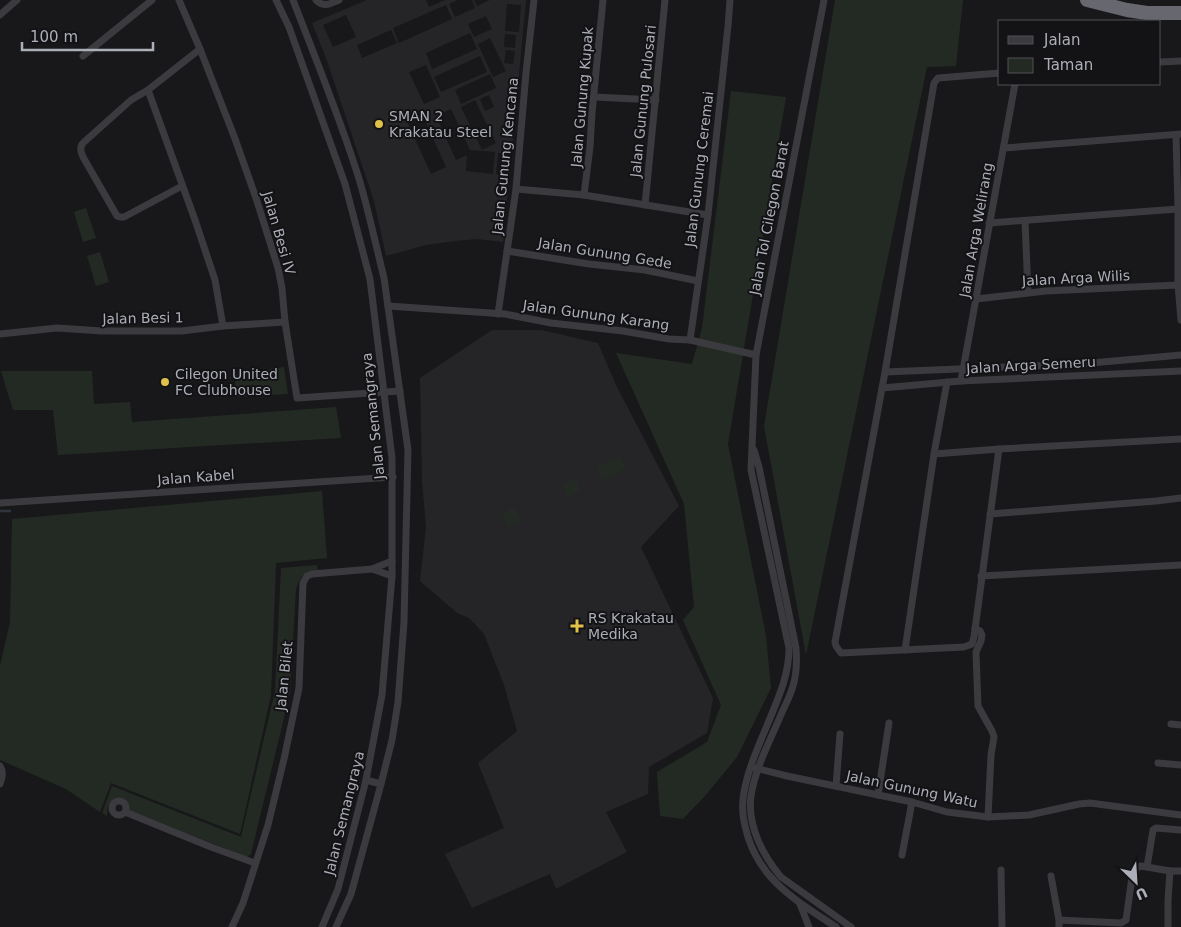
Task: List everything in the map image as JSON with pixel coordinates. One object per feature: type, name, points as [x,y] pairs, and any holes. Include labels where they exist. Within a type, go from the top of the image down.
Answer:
[{"type":"highway","points":[[1087,0],[1147,13],[1181,13]]},
{"type":"street","points":[[0,15],[17,0]]},
{"type":"street","points":[[83,56],[152,0]]},
{"type":"street","name":"Jalan Besi IV","points":[[178,0],[200,49],[234,136],[278,268],[297,398],[384,393]]},
{"type":"street","name":"Jalan Semangraya","points":[[276,0],[289,27],[345,184],[370,279],[393,477],[392,576],[382,695],[366,780],[338,889],[322,927]]},
{"type":"street","name":"Jalan Semangraya","points":[[293,0],[337,114],[360,183],[384,278],[408,450],[404,622],[398,702],[392,740],[351,894],[336,927]]},
{"type":"street","points":[[316,0],[323,5],[328,5],[339,0]]},
{"type":"street","name":"Jalan Gunung Kencana","points":[[498,314],[516,189],[534,0]]},
{"type":"street","name":"Jalan Gunung Kupak","points":[[584,195],[603,0]]},
{"type":"street","name":"Jalan Gunung Pulosari","points":[[645,205],[665,0]]},
{"type":"street","name":"Jalan Gunung Ceremai","points":[[690,340],[708,214],[730,0]]},
{"type":"street","name":"Jalan Tol Cilegon Barat","points":[[824,0],[756,355],[751,470],[788,648],[789,662],[783,686],[750,766],[743,794],[742,815],[751,847],[766,873],[800,904],[836,927]]},
{"type":"street","points":[[182,186],[124,217],[117,216],[83,157],[80,146],[132,100],[148,90],[200,49]]},
{"type":"street","points":[[1161,62],[1181,61]]},
{"type":"street","points":[[998,73],[938,78],[934,83],[885,372],[835,642],[841,653],[968,646],[972,644],[999,449]]},
{"type":"street","name":"Jalan Arga Welirang","points":[[960,381],[1015,85]]},
{"type":"street","points":[[148,90],[215,280],[223,326]]},
{"type":"street","points":[[594,97],[656,100]]},
{"type":"street","points":[[1004,148],[1179,134],[1178,284],[1181,320]]},
{"type":"street","points":[[516,189],[584,195],[708,214]]},
{"type":"street","points":[[989,223],[1178,209]]},
{"type":"street","points":[[1025,221],[1028,292]]},
{"type":"street","name":"Jalan Gunung Gede","points":[[508,251],[589,264],[645,270],[698,281]]},
{"type":"street","name":"Jalan Arga Wilis","points":[[976,299],[1028,292],[1178,284]]},
{"type":"street","name":"Jalan Gunung Karang","points":[[388,306],[498,314],[551,324],[690,340],[756,355]]},
{"type":"street","name":"Jalan Besi 1","points":[[0,334],[57,328],[102,331],[172,331],[285,322]]},
{"type":"street","name":"Jalan Arga Semeru","points":[[885,372],[1080,364],[1181,355]]},
{"type":"street","name":"Jalan Arga Semeru","points":[[882,388],[960,381],[1181,370]]},
{"type":"street","points":[[905,650],[934,454],[948,382]]},
{"type":"street","points":[[384,393],[400,392]]},
{"type":"street","points":[[934,454],[1181,438]]},
{"type":"street","points":[[752,442],[759,467],[796,648],[797,664],[793,688],[758,769],[751,797],[751,811],[756,836],[772,867],[781,877],[851,927]]},
{"type":"street","name":"Jalan Kabel","points":[[0,503],[393,477]]},
{"type":"street","points":[[990,514],[1181,498]]},
{"type":"street","name":"Jalan Bilet","points":[[232,927],[243,903],[268,825],[299,688],[303,583],[307,576],[312,574],[372,568],[392,561]]},
{"type":"street","points":[[981,576],[1181,565]]},
{"type":"street","points":[[372,568],[392,576]]},
{"type":"street","points":[[975,628],[982,635],[976,652],[978,706],[994,737],[991,755],[988,817]]},
{"type":"street","points":[[878,795],[889,724]]},
{"type":"street","points":[[1171,724],[1181,725]]},
{"type":"street","points":[[836,786],[840,734]]},
{"type":"street","points":[[1158,763],[1181,765]]},
{"type":"street","points":[[0,766],[2,768],[0,784]]},
{"type":"street","name":"Jalan Gunung Watu","points":[[750,766],[787,776],[912,802],[948,812],[988,817],[1029,815],[1079,804],[1102,804],[1181,815]]},
{"type":"street","points":[[366,780],[381,784]]},
{"type":"street","points":[[902,855],[912,802]]},
{"type":"street","points":[[125,812],[255,863]]},
{"type":"street","points":[[1147,867],[1153,830],[1156,828],[1181,830]]},
{"type":"street","points":[[1051,876],[1059,924],[1126,924],[1133,870],[1140,866],[1181,871]]},
{"type":"street","points":[[1001,870],[1002,927]]},
{"type":"street","points":[[1168,927],[1170,871]]},
{"type":"street","points":[[800,904],[809,927]]},
{"type":"shaded area","name":"SMAN 2 Krakatau Steel","points":[[367,0],[426,0],[429,7],[445,0],[458,0],[449,4],[455,17],[475,8],[472,0],[474,0],[477,6],[490,0],[526,0],[503,242],[477,239],[455,241],[426,245],[386,256],[374,201],[326,58],[312,23]],"holes":[[[507,4],[521,5],[519,32],[505,31]],[[446,5],[452,19],[399,43],[393,28]],[[346,15],[356,37],[333,47],[323,25]],[[486,16],[492,29],[474,37],[468,24]],[[391,30],[397,43],[362,58],[357,45]],[[470,33],[477,49],[432,69],[426,53]],[[505,34],[516,35],[515,48],[504,47]],[[490,38],[506,71],[493,77],[478,44]],[[506,50],[515,51],[513,64],[504,63]],[[480,56],[487,72],[441,92],[434,77]],[[426,65],[440,97],[424,104],[409,72]],[[490,74],[496,88],[461,104],[455,90]],[[489,95],[494,107],[485,111],[480,99]],[[475,100],[496,143],[482,150],[461,107]],[[451,109],[470,150],[495,152],[493,174],[466,171],[467,155],[456,160],[436,116]],[[420,110],[446,167],[431,174],[405,117]],[[498,153],[509,154],[507,176],[496,174]]]},
{"type":"shaded area","name":"RS Krakatau Medika","points":[[492,330],[541,330],[598,343],[616,385],[679,506],[641,547],[713,698],[707,733],[649,767],[648,794],[606,812],[627,852],[556,889],[550,874],[472,908],[445,854],[504,828],[478,763],[517,731],[504,685],[484,634],[469,618],[457,613],[420,581],[426,527],[422,481],[420,378]]},
{"type":"green space","points":[[835,0],[963,0],[956,66],[927,67],[806,655],[764,426]]},
{"type":"green space","points":[[731,91],[786,97],[728,444],[766,636],[771,688],[737,757],[683,819],[660,816],[657,772],[707,742],[721,705],[683,620],[694,607],[684,504],[616,353],[692,364],[702,328]]},
{"type":"green space","points":[[86,208],[96,238],[83,242],[74,212]]},
{"type":"green space","points":[[100,252],[109,282],[96,286],[87,256]]},
{"type":"green space","points":[[284,367],[288,394],[236,397],[235,375]]},
{"type":"green space","points":[[1,371],[92,371],[94,404],[130,402],[132,422],[336,407],[341,438],[58,455],[53,410],[13,410]]},
{"type":"green space","points":[[621,456],[626,469],[602,480],[597,468]]},
{"type":"green space","points":[[575,478],[581,490],[568,497],[562,485]]},
{"type":"green space","points":[[322,491],[327,558],[276,563],[271,695],[240,834],[111,783],[100,812],[66,789],[0,760],[0,666],[10,622],[12,519]]},
{"type":"green space","points":[[514,507],[521,520],[508,527],[501,514]]},
{"type":"green space","points":[[317,565],[318,570],[303,575],[296,589],[290,693],[251,854],[247,857],[125,809],[124,805],[116,802],[108,806],[107,816],[102,813],[112,786],[241,837],[275,691],[281,568]]},
{"type":"waterway","points":[[0,511],[10,511]]},
{"type":"place","name":"SMAN 2 Krakatau Steel","points":[[379,124]]},
{"type":"place","name":"Cilegon United FC Clubhouse","points":[[165,382]]},
{"type":"place","name":"RS Krakatau Medika","points":[[577,626]]}]
